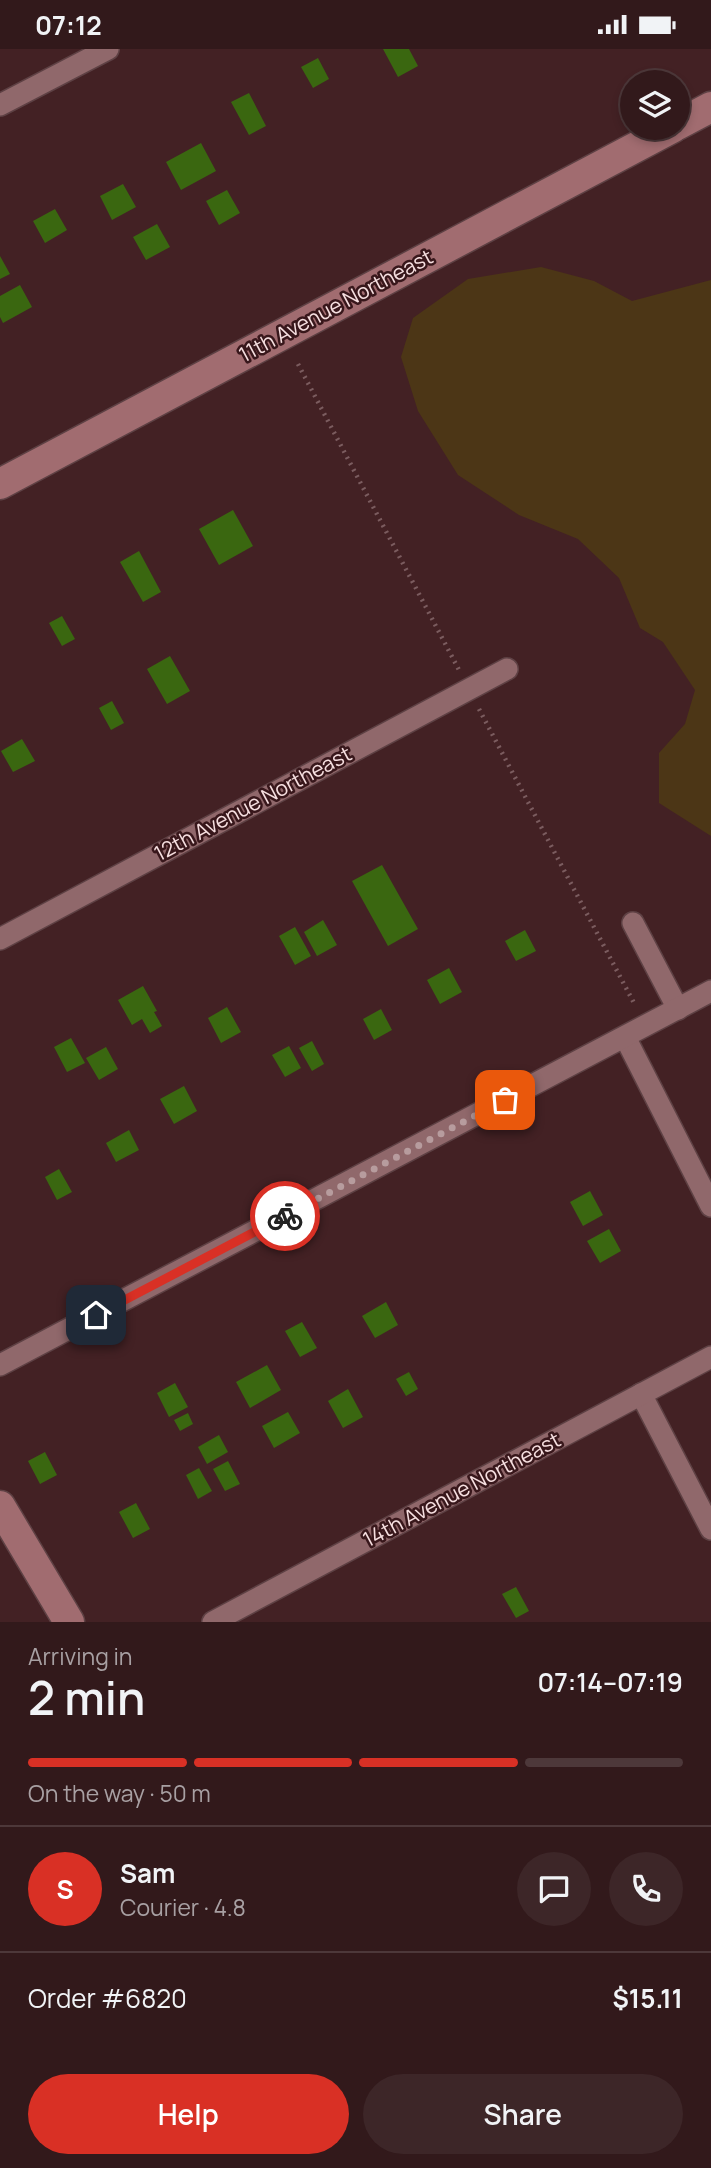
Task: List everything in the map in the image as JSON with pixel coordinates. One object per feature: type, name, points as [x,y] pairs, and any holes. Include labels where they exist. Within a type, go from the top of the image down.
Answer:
[{"type":"street","points":[[0,105],[108,49]]},
{"type":"street","points":[[690,118],[711,107]]},
{"type":"street","name":"11th Avenue Northeast","points":[[0,484],[648,140]]},
{"type":"street","name":"12th Avenue Northeast","points":[[0,939],[507,669]]},
{"type":"street","points":[[633,923],[678,1009]]},
{"type":"street","points":[[0,1365],[711,992]]},
{"type":"street","points":[[625,1037],[711,1206]]},
{"type":"street","name":"14th Avenue Northeast","points":[[213,1622],[711,1357]]},
{"type":"street","points":[[641,1394],[711,1529]]},
{"type":"street","points":[[0,1506],[63,1620]]},
{"type":"shaded area","points":[[541,267],[594,281],[632,301],[711,280],[711,836],[659,803],[659,753],[685,724],[695,690],[663,642],[640,628],[619,578],[578,539],[519,515],[458,475],[418,411],[401,357],[413,318],[468,279]]},
{"type":"building","points":[[383,49],[409,49],[418,66],[398,77]]},
{"type":"building","points":[[318,58],[329,79],[313,88],[301,67]]},
{"type":"building","points":[[249,93],[266,126],[249,135],[231,102]]},
{"type":"building","points":[[201,143],[216,171],[181,190],[166,162]]},
{"type":"building","points":[[123,184],[136,207],[112,220],[100,196]]},
{"type":"building","points":[[227,190],[240,213],[219,225],[206,201]]},
{"type":"building","points":[[55,209],[67,230],[45,243],[33,221]]},
{"type":"building","points":[[157,224],[170,247],[146,260],[133,237]]},
{"type":"building","points":[[0,256],[10,274],[0,279]]},
{"type":"building","points":[[20,285],[32,307],[3,323],[0,317],[0,296]]},
{"type":"building","points":[[233,510],[253,546],[219,565],[199,529]]},
{"type":"building","points":[[139,551],[161,592],[143,602],[120,562]]},
{"type":"building","points":[[62,616],[75,639],[62,646],[49,623]]},
{"type":"building","points":[[170,656],[190,691],[167,704],[147,669]]},
{"type":"building","points":[[112,701],[124,723],[111,730],[99,708]]},
{"type":"building","points":[[22,739],[35,761],[13,772],[1,751]]},
{"type":"building","points":[[382,865],[418,929],[388,946],[352,881]]},
{"type":"building","points":[[323,920],[337,945],[317,956],[304,932]]},
{"type":"building","points":[[295,927],[311,956],[295,965],[279,936]]},
{"type":"building","points":[[525,930],[536,951],[516,961],[505,941]]},
{"type":"building","points":[[449,968],[462,992],[440,1004],[427,980]]},
{"type":"building","points":[[143,986],[162,1026],[150,1033],[142,1019],[132,1025],[118,1000]]},
{"type":"building","points":[[227,1007],[241,1032],[221,1043],[208,1018]]},
{"type":"building","points":[[381,1009],[392,1030],[374,1040],[363,1019]]},
{"type":"building","points":[[71,1038],[85,1063],[67,1072],[54,1047]]},
{"type":"building","points":[[312,1041],[324,1064],[312,1071],[299,1048]]},
{"type":"building","points":[[289,1046],[301,1068],[285,1077],[272,1055]]},
{"type":"building","points":[[106,1047],[118,1069],[99,1080],[86,1058]]},
{"type":"building","points":[[184,1086],[197,1111],[174,1124],[160,1099]]},
{"type":"building","points":[[129,1130],[139,1150],[116,1162],[106,1143]]},
{"type":"building","points":[[59,1169],[72,1192],[57,1200],[45,1177]]},
{"type":"building","points":[[590,1191],[603,1215],[583,1226],[570,1202]]},
{"type":"building","points":[[609,1229],[621,1251],[600,1263],[587,1241]]},
{"type":"building","points":[[386,1302],[398,1325],[375,1338],[362,1316]]},
{"type":"building","points":[[302,1322],[317,1348],[300,1357],[285,1331]]},
{"type":"building","points":[[267,1365],[281,1390],[250,1408],[236,1382]]},
{"type":"building","points":[[409,1372],[418,1389],[406,1396],[396,1379]]},
{"type":"building","points":[[175,1383],[188,1407],[169,1417],[157,1393]]},
{"type":"building","points":[[348,1389],[363,1417],[343,1428],[328,1401]]},
{"type":"building","points":[[288,1412],[300,1433],[274,1448],[262,1426]]},
{"type":"building","points":[[188,1413],[193,1424],[180,1431],[174,1420]]},
{"type":"building","points":[[219,1435],[228,1452],[207,1464],[198,1447]]},
{"type":"building","points":[[45,1452],[57,1475],[40,1484],[28,1461]]},
{"type":"building","points":[[228,1461],[240,1484],[225,1491],[213,1469]]},
{"type":"building","points":[[199,1468],[212,1491],[198,1499],[186,1475]]},
{"type":"building","points":[[136,1503],[150,1529],[133,1538],[119,1512]]},
{"type":"building","points":[[516,1587],[529,1611],[516,1618],[502,1594]]},
{"type":"way so far","points":[[285,1216],[505,1100]]},
{"type":"route","points":[[96,1315],[285,1216]]}]
